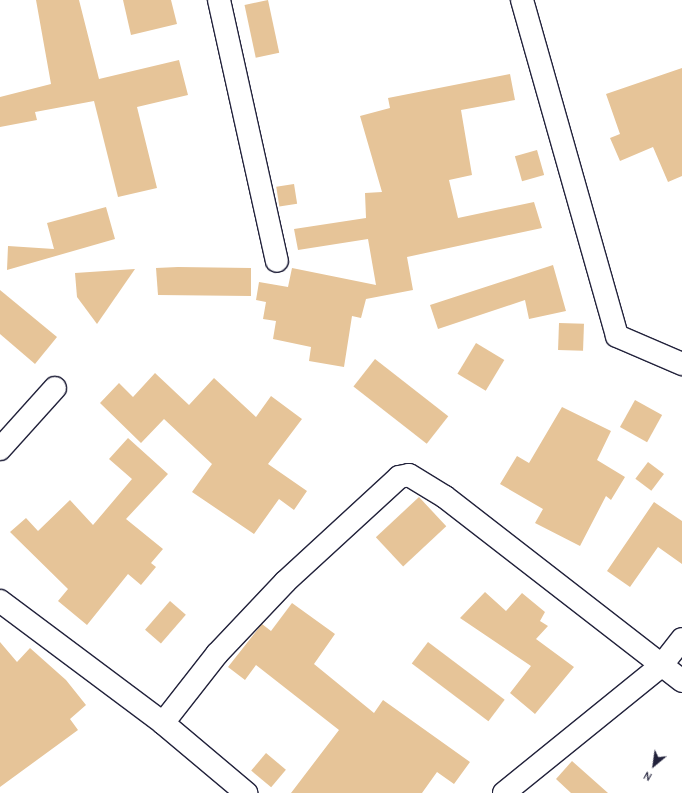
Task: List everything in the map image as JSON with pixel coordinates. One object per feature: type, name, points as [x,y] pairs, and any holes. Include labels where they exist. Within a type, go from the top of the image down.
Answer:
[{"type":"street","points":[[219,0],[277,260]]},
{"type":"street","points":[[522,0],[617,336],[682,364]]},
{"type":"street","points":[[0,449],[55,388]]},
{"type":"street","points":[[162,723],[217,654],[285,582],[399,477],[409,475],[445,497],[682,681]]},
{"type":"street","points":[[0,601],[162,723],[246,793]]},
{"type":"street","points":[[504,793],[661,666],[682,639]]},
{"type":"building","points":[[36,0],[79,0],[99,79],[179,60],[188,95],[137,107],[157,188],[118,197],[94,101],[35,112],[37,120],[0,127],[0,97],[51,84]]},
{"type":"building","points":[[123,0],[171,0],[177,24],[131,35]]},
{"type":"building","points":[[268,0],[279,53],[256,58],[245,5]]},
{"type":"building","points":[[682,68],[682,176],[668,182],[653,147],[620,161],[610,138],[620,134],[606,94]]},
{"type":"building","points":[[510,74],[515,100],[461,110],[472,175],[449,180],[458,218],[534,202],[542,228],[407,257],[413,290],[366,299],[361,318],[352,316],[344,367],[309,361],[311,347],[273,339],[276,321],[263,319],[266,302],[256,300],[259,282],[288,287],[292,268],[376,285],[368,239],[298,250],[294,229],[366,218],[365,193],[382,192],[360,116],[390,108],[388,98]]},
{"type":"building","points":[[537,150],[544,175],[522,181],[515,156]]},
{"type":"building","points":[[294,184],[297,204],[279,207],[276,187]]},
{"type":"building","points":[[106,207],[115,239],[7,270],[8,246],[54,249],[47,223]]},
{"type":"building","points":[[553,265],[566,311],[529,319],[525,300],[438,329],[430,305]]},
{"type":"building","points":[[156,268],[251,268],[251,296],[158,295]]},
{"type":"building","points":[[135,269],[97,324],[77,297],[75,273]]},
{"type":"building","points":[[0,290],[57,337],[35,364],[0,334]]},
{"type":"building","points":[[559,323],[584,324],[583,351],[558,350]]},
{"type":"building","points":[[476,343],[504,360],[486,391],[457,374]]},
{"type":"building","points":[[375,359],[448,416],[427,444],[353,387]]},
{"type":"building","points":[[155,373],[189,405],[214,378],[256,417],[271,396],[302,419],[268,464],[307,491],[294,510],[279,499],[254,534],[192,492],[212,464],[164,419],[141,443],[100,403],[119,383],[133,397]]},
{"type":"building","points":[[635,400],[662,415],[647,442],[620,427]]},
{"type":"building","points":[[562,407],[611,431],[597,460],[625,477],[611,500],[606,496],[580,546],[535,523],[543,509],[500,484],[517,456],[529,463]]},
{"type":"building","points":[[128,438],[168,474],[126,519],[163,549],[151,563],[156,567],[141,585],[128,574],[87,625],[58,601],[68,589],[10,532],[26,518],[38,531],[70,500],[93,525],[132,479],[109,459]]},
{"type":"building","points":[[648,462],[664,474],[651,491],[635,479]]},
{"type":"building","points":[[419,497],[446,526],[403,566],[376,537]]},
{"type":"building","points":[[654,502],[682,521],[682,564],[658,547],[630,587],[607,571]]},
{"type":"building","points":[[485,592],[506,611],[522,593],[545,612],[540,621],[548,626],[536,639],[574,667],[535,714],[510,693],[531,666],[460,618]]},
{"type":"building","points":[[170,601],[186,615],[161,643],[145,630]]},
{"type":"building","points":[[292,603],[335,634],[314,664],[374,713],[383,700],[470,762],[454,784],[437,772],[422,793],[291,793],[339,730],[256,665],[245,680],[228,667],[262,624],[271,631]]},
{"type":"building","points":[[0,642],[17,662],[30,648],[66,680],[86,705],[70,719],[78,730],[0,787]]},
{"type":"building","points":[[428,642],[505,700],[488,721],[412,664]]},
{"type":"building","points":[[266,753],[286,770],[271,787],[251,771]]},
{"type":"building","points":[[572,761],[608,793],[571,793],[556,779]]}]
